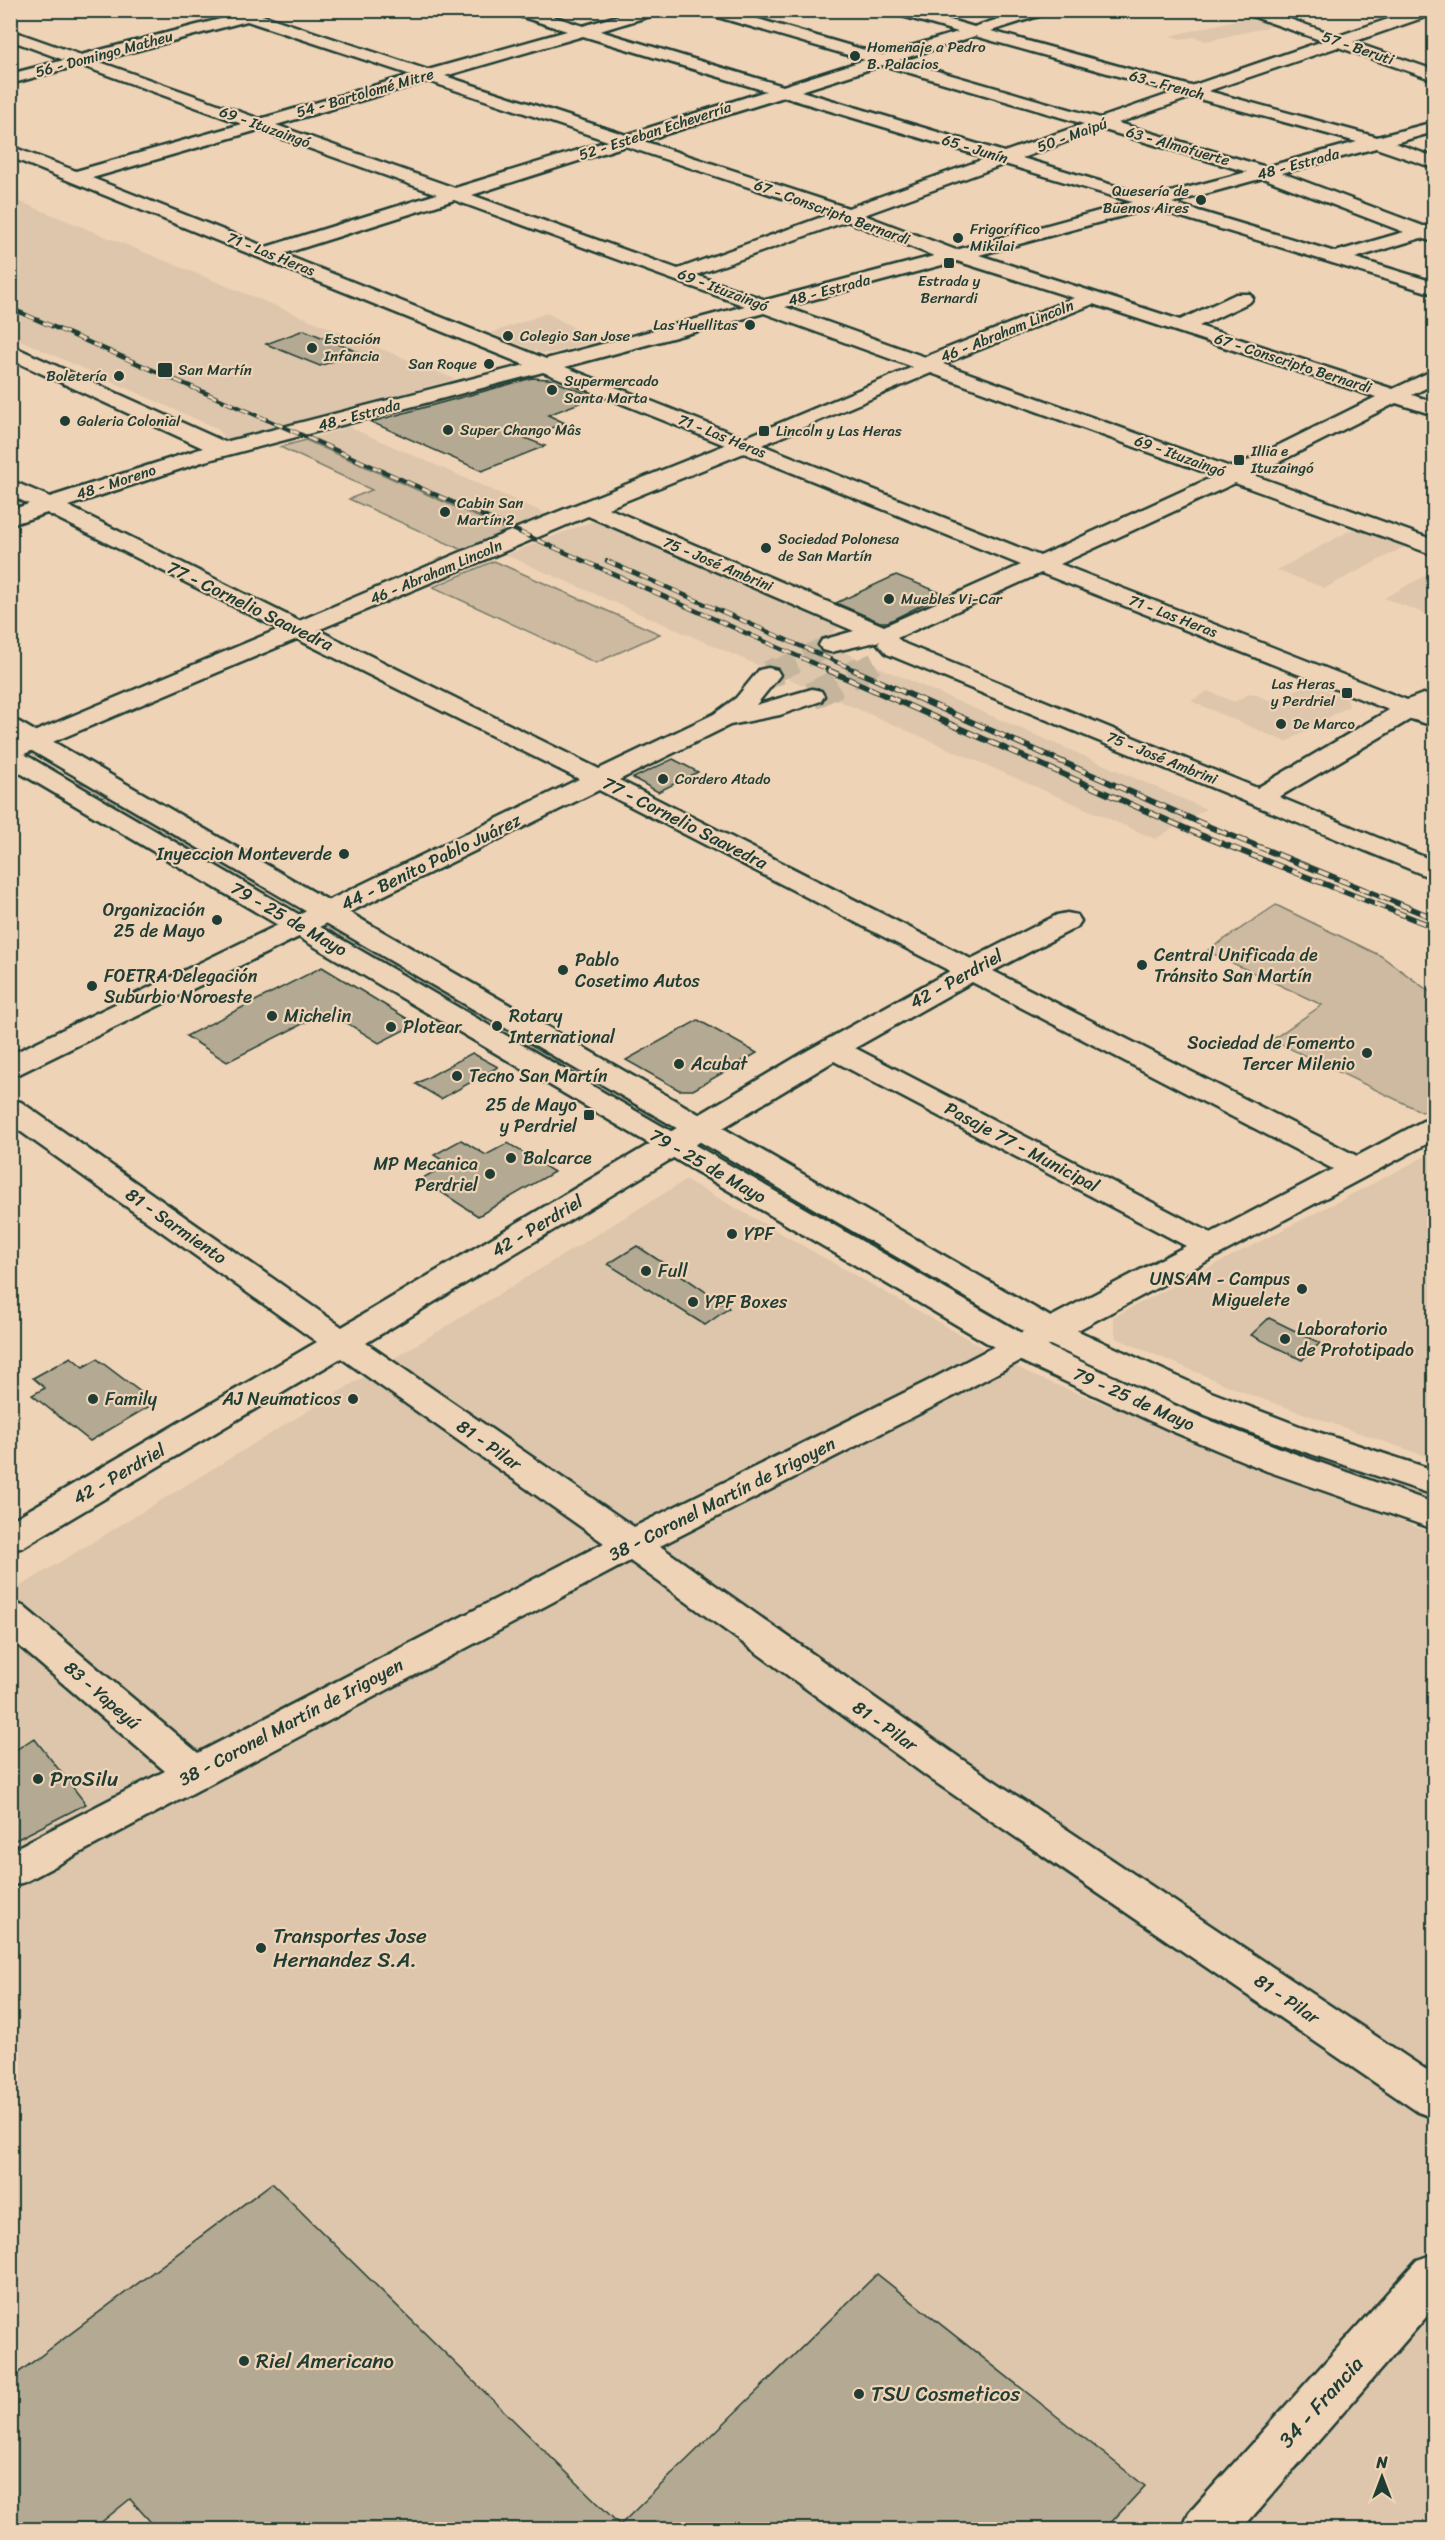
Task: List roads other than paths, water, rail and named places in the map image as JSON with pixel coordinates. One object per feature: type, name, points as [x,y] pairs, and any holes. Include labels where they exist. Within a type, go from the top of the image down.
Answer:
[{"type":"street","name":"56 - Domingo Matheu","points":[[10,79],[238,13],[268,10]]},
{"type":"street","name":"65 - Junín","points":[[515,10],[1149,204],[1434,288]]},
{"type":"street","name":"54 - Bartolomé Mitre","points":[[76,177],[655,10]]},
{"type":"street","name":"63 - Almafuerte","points":[[709,10],[1268,172],[1430,233]]},
{"type":"street","name":"63 - French","points":[[897,10],[1379,143],[1434,163]]},
{"type":"street","name":"52 - Esteban Echeverría","points":[[267,253],[1043,10]]},
{"type":"street","name":"57 - Beruti","points":[[1248,10],[1434,75]]},
{"type":"street","name":"50 - Maipú","points":[[681,274],[1102,123],[1431,10]]},
{"type":"street","name":"67 - Conscripto Bernardi","points":[[238,13],[847,214],[938,251],[981,261],[1434,409]]},
{"type":"street","name":"69 - Ituzaingó","points":[[10,35],[681,274],[926,366],[1434,548]]},
{"type":"street","name":"48 - Estrada","points":[[222,449],[546,366],[1434,127]]},
{"type":"street","name":"71 - Las Heras","points":[[10,151],[1038,564],[1434,719]]},
{"type":"street","points":[[1335,258],[1430,233]]},
{"type":"street","name":"46 - Abraham Lincoln","points":[[19,750],[1091,298]]},
{"type":"street","points":[[1180,327],[1244,298]]},
{"type":"street","points":[[10,351],[222,449]]},
{"type":"street","points":[[831,645],[854,638],[885,643],[1038,564],[1234,476],[1434,376]]},
{"type":"street","name":"48 - Moreno","points":[[10,518],[222,449]]},
{"type":"street","name":"77 - Cornelio Saavedra","points":[[10,486],[598,779],[1356,1168]]},
{"type":"street","name":"75 - José Ambrini","points":[[589,508],[896,649],[1434,871]]},
{"type":"street","name":"44 - Benito Pablo Juárez","points":[[10,1067],[723,719],[745,703],[768,675]]},
{"type":"street","points":[[1259,798],[1434,694]]},
{"type":"street","name":"44 - Benito Pablo Juárez","points":[[723,719],[771,710],[812,696]]},
{"type":"street","name":"79 - 25 de Mayo","points":[[10,727],[19,750],[302,926],[604,1106],[1018,1346],[1186,1424],[1280,1462],[1434,1516]]},
{"type":"street","name":"79 - 25 de Mayo","points":[[19,750],[331,911],[1049,1330],[1209,1404],[1290,1435],[1434,1483]]},
{"type":"street","name":"42 - Perdriel","points":[[10,1538],[342,1343],[700,1127],[971,969],[1067,921]]},
{"type":"street","name":"Pasaje 77 - Municipal","points":[[834,1049],[1209,1245]]},
{"type":"street","name":"81 - Sarmiento","points":[[10,1108],[342,1343]]},
{"type":"street","name":"38 - Coronel Martín de Irigoyen","points":[[10,1870],[632,1544],[946,1386],[1434,1128]]},
{"type":"street","name":"81 - Pilar","points":[[342,1343],[632,1544],[946,1769],[1434,2099]]},
{"type":"street","name":"83 - Yapeyú","points":[[10,1616],[194,1773]]},
{"type":"street","name":"34 - Francia","points":[[1208,2529],[1434,2275]]},
{"type":"tunnel","points":[[776,671],[831,645]]},
{"type":"tunnel","points":[[859,671],[875,663]]},
{"type":"tunnel","points":[[768,675],[779,670]]},
{"type":"tunnel","points":[[812,696],[862,670]]},
{"type":"railway","points":[[10,308],[295,432],[831,671]]},
{"type":"railway","points":[[607,561],[857,671]]},
{"type":"railway","points":[[828,670],[1198,834],[1434,927]]},
{"type":"railway","points":[[854,670],[1210,827],[1434,918]]},
{"type":"place","name":"Homenaje a Pedro B. Palacios","points":[[855,56]]},
{"type":"place","name":"Quesería de Buenos Aires","points":[[1201,200]]},
{"type":"place","name":"Frigorífico Mikilai","points":[[958,238]]},
{"type":"place","name":"Estrada y Bernardi","points":[[949,263]]},
{"type":"place","name":"Las Huellitas","points":[[750,325]]},
{"type":"place","name":"Colegio San Jose","points":[[508,336]]},
{"type":"place","name":"Estación Infancia","points":[[312,348]]},
{"type":"place","name":"San Roque","points":[[489,364]]},
{"type":"place","name":"San Martín","points":[[165,370]]},
{"type":"place","name":"Boletería","points":[[119,376]]},
{"type":"place","name":"Supermercado Santa Marta","points":[[552,390]]},
{"type":"place","name":"Galeria Colonial","points":[[65,421]]},
{"type":"place","name":"Super Chango Mâs","points":[[448,430]]},
{"type":"place","name":"Lincoln y Las Heras","points":[[764,431]]},
{"type":"place","name":"Illia e Ituzaingó","points":[[1239,460]]},
{"type":"place","name":"Cabin San Martín 2","points":[[445,512]]},
{"type":"place","name":"Sociedad Polonesa de San Martín","points":[[766,548]]},
{"type":"place","name":"Muebles Vi-Car","points":[[889,599]]},
{"type":"place","name":"Las Heras y Perdriel","points":[[1347,693]]},
{"type":"place","name":"De Marco","points":[[1281,724]]},
{"type":"place","name":"Cordero Atado","points":[[663,779]]},
{"type":"place","name":"Inyeccion Monteverde","points":[[344,854]]},
{"type":"place","name":"Organización 25 de Mayo","points":[[217,920]]},
{"type":"place","name":"Central Unificada de Tránsito San Martín","points":[[1142,965]]},
{"type":"place","name":"Pablo Cosetimo Autos","points":[[563,970]]},
{"type":"place","name":"FOETRA Delegación Suburbio Noroeste","points":[[92,986]]},
{"type":"place","name":"Michelin","points":[[272,1016]]},
{"type":"place","name":"Rotary International","points":[[497,1026]]},
{"type":"place","name":"Plotear","points":[[391,1027]]},
{"type":"place","name":"Sociedad de Fomento Tercer Milenio","points":[[1367,1053]]},
{"type":"place","name":"Acubat","points":[[679,1064]]},
{"type":"place","name":"Tecno San Martín","points":[[457,1076]]},
{"type":"place","name":"25 de Mayo y Perdriel","points":[[589,1115]]},
{"type":"place","name":"Balcarce","points":[[511,1158]]},
{"type":"place","name":"MP Mecanica Perdriel","points":[[490,1174]]},
{"type":"place","name":"YPF","points":[[732,1234]]},
{"type":"place","name":"Full","points":[[646,1271]]},
{"type":"place","name":"UNSAM - Campus Miguelete","points":[[1302,1289]]},
{"type":"place","name":"YPF Boxes","points":[[693,1302]]},
{"type":"place","name":"Laboratorio de Prototipado","points":[[1285,1339]]},
{"type":"place","name":"Family","points":[[93,1399]]},
{"type":"place","name":"AJ Neumaticos","points":[[353,1399]]},
{"type":"place","name":"ProSilu","points":[[38,1779]]},
{"type":"place","name":"Transportes Jose Hernandez S.A.","points":[[261,1948]]},
{"type":"place","name":"Riel Americano","points":[[244,2361]]},
{"type":"place","name":"TSU Cosmeticos","points":[[859,2394]]}]
